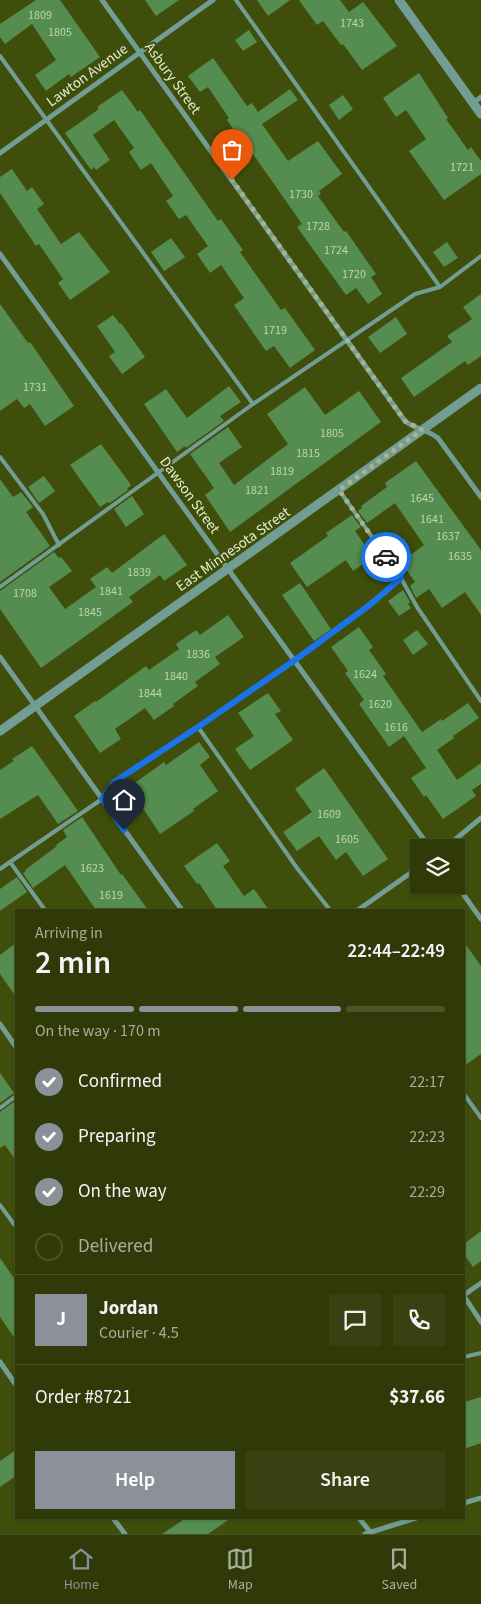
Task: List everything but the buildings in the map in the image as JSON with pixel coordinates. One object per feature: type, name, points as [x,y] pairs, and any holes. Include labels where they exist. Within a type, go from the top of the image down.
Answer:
[{"type":"street","name":"Asbury Street","points":[[102,0],[405,421],[438,438],[481,497]]},
{"type":"street","name":"Lawton Avenue","points":[[0,153],[213,0]]},
{"type":"street","points":[[403,1],[477,100],[481,114]]},
{"type":"street","name":"Dawson Street","points":[[0,254],[424,839]]},
{"type":"street","name":"East Minnesota Street","points":[[0,731],[481,388]]},
{"type":"street","points":[[0,657],[181,909]]},
{"type":"street","points":[[456,839],[481,818]]},
{"type":"street","points":[[359,909],[410,873]]},
{"type":"street","points":[[463,894],[481,918]]},
{"type":"street","points":[[0,1024],[15,1046]]},
{"type":"street","points":[[465,1295],[481,1283]]},
{"type":"street","points":[[465,1298],[481,1322]]},
{"type":"street","points":[[0,1362],[15,1383]]},
{"type":"street","points":[[465,1503],[481,1498]]},
{"type":"street","points":[[114,1519],[125,1534]]},
{"type":"street","points":[[360,1519],[369,1533],[413,1519]]},
{"type":"lane","points":[[236,0],[440,287]]},
{"type":"lane","points":[[0,56],[252,404]]},
{"type":"lane","points":[[0,587],[252,404],[415,294],[440,287],[481,256]]},
{"type":"lane","points":[[0,457],[43,514],[59,545]]},
{"type":"lane","points":[[339,490],[401,578],[417,606],[481,701]]},
{"type":"lane","points":[[0,869],[102,799],[114,782],[295,660],[371,604],[401,578]]},
{"type":"lane","points":[[198,727],[297,868],[329,909]]},
{"type":"lane","points":[[10,862],[44,909]]},
{"type":"lane","points":[[465,1095],[481,1118]]},
{"type":"lane","points":[[0,1108],[15,1097]]},
{"type":"lane","points":[[0,1204],[15,1226]]},
{"type":"lane","points":[[465,1357],[481,1353]]},
{"type":"way so far","points":[[232,180],[405,421],[422,430],[339,490],[386,557]]},
{"type":"route","points":[[124,830],[102,799],[114,782],[295,660],[371,604],[401,578],[386,557]]}]
